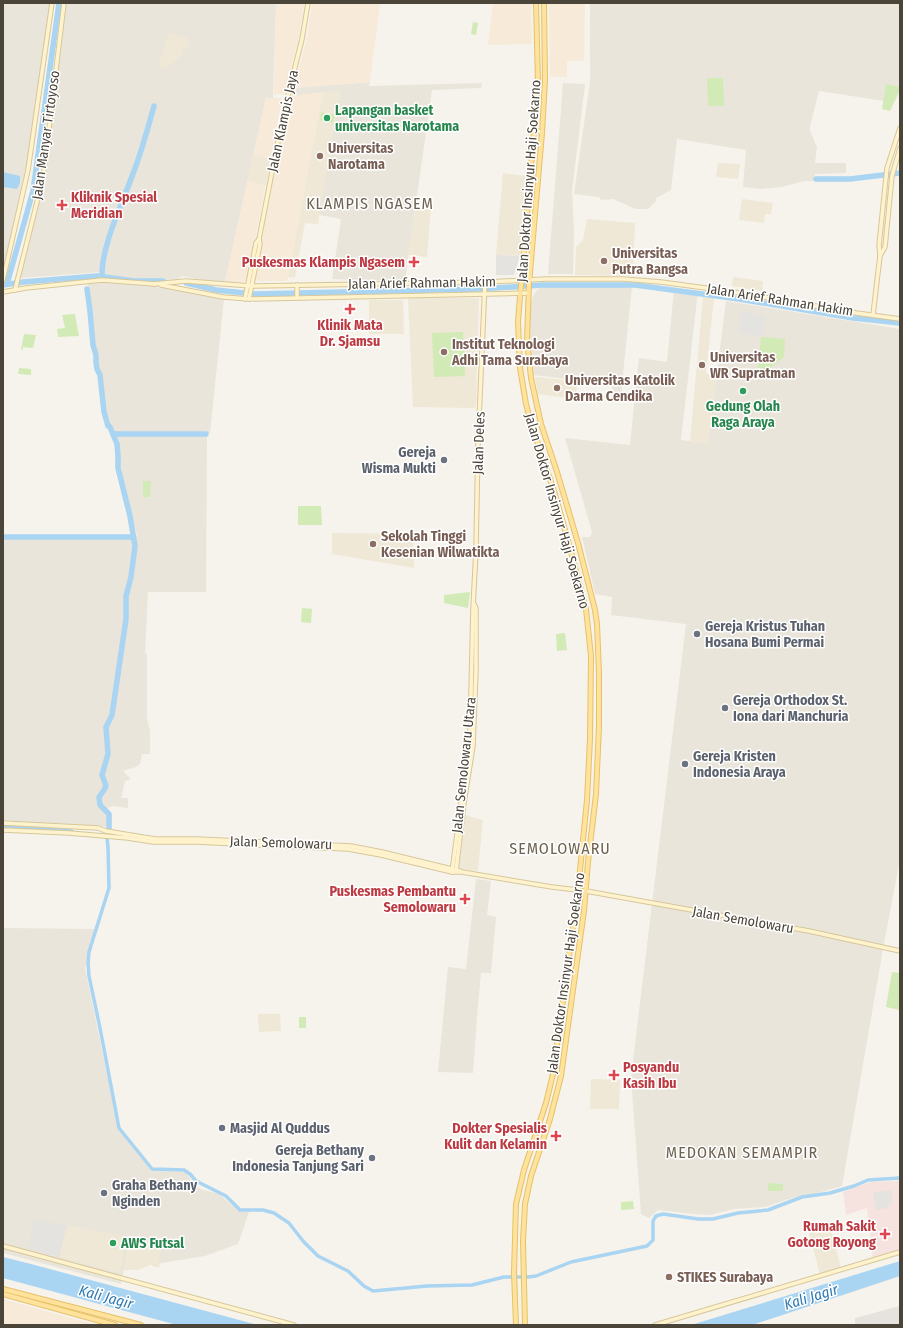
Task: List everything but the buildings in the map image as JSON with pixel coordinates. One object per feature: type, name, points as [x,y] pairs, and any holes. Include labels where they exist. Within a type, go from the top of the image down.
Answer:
[{"type":"main road","name":"Jalan Doktor Insinyur Haji Soekarno","points":[[516,1323],[514,1273],[516,1204],[524,1170],[549,1093],[553,1074],[562,1016],[588,800],[590,739],[591,656],[586,609],[569,542],[529,416],[520,368],[518,330],[520,292],[538,83],[536,3]]},
{"type":"main road","name":"Jalan Doktor Insinyur Haji Soekarno","points":[[525,1325],[523,1241],[526,1198],[531,1176],[558,1092],[570,1017],[586,891],[596,794],[599,739],[597,624],[580,550],[557,472],[540,424],[530,369],[527,340],[528,292],[543,125],[545,80],[544,3]]},
{"type":"main road","points":[[544,460],[548,462],[552,458]]},
{"type":"main road","points":[[548,474],[553,470],[557,472]]},
{"type":"main road","points":[[590,726],[594,728],[599,726]]},
{"type":"main road","points":[[590,739],[593,737],[597,737],[599,739]]},
{"type":"main road","points":[[563,1004],[567,1006],[572,1004]]},
{"type":"main road","points":[[562,1016],[566,1014],[570,1017]]},
{"type":"main road","points":[[3,1288],[141,1325]]},
{"type":"main road","points":[[3,1294],[115,1325]]},
{"type":"main road","points":[[62,1311],[64,1305]]},
{"type":"main road","points":[[511,1325],[516,1323]]},
{"type":"street","name":"Jalan Manyar Tirtoyoso","points":[[3,280],[28,170],[52,3]]},
{"type":"street","name":"Jalan Manyar Tirtoyoso","points":[[15,290],[43,178],[64,3]]},
{"type":"street","name":"Jalan Klampis Jaya","points":[[247,297],[256,243],[259,239],[277,146],[302,39],[308,3]]},
{"type":"street","points":[[534,124],[538,127],[543,125]]},
{"type":"street","points":[[873,315],[880,256],[878,245],[887,168],[900,128]]},
{"type":"street","points":[[534,132],[538,131],[542,133]]},
{"type":"street","points":[[880,256],[885,247],[892,176],[899,150],[893,149]]},
{"type":"street","name":"Jalan Arief Rahman Hakim","points":[[154,284],[186,281],[249,287],[529,282],[601,279],[661,282],[900,318]]},
{"type":"street","points":[[3,292],[102,280],[154,284]]},
{"type":"street","points":[[184,289],[186,281]]},
{"type":"street","name":"Jalan Deles","points":[[475,610],[478,442],[486,292],[485,283]]},
{"type":"street","name":"Jalan Arief Rahman Hakim","points":[[154,284],[223,297],[528,292]]},
{"type":"street","points":[[297,286],[297,295]]},
{"type":"street","name":"Jalan Semolowaru Utara","points":[[454,871],[470,735],[475,610]]},
{"type":"street","name":"Jalan Semolowaru","points":[[3,823],[98,828],[156,839],[356,848],[454,871],[586,891],[809,931],[900,950]]},
{"type":"street","name":"Jalan Semolowaru","points":[[3,830],[110,836],[153,842],[196,841]]},
{"type":"street","points":[[3,1246],[294,1325]]},
{"type":"street","points":[[655,1325],[900,1252]]},
{"type":"shaded area","points":[[3,3],[50,3],[39,90],[27,163],[3,271]]},
{"type":"shaded area","points":[[66,3],[276,3],[273,98],[266,98],[225,282],[218,283],[182,276],[177,279],[149,281],[101,278],[101,272],[20,278],[46,177]]},
{"type":"shaded area","points":[[276,3],[304,3],[298,42],[284,94],[274,94]]},
{"type":"shaded area","points":[[312,3],[380,3],[370,82],[294,88],[307,37]]},
{"type":"shaded area","points":[[493,3],[531,3],[532,44],[488,45]]},
{"type":"shaded area","points":[[549,3],[585,3],[584,61],[567,61],[567,77],[550,77]]},
{"type":"shaded area","points":[[590,3],[900,3],[900,87],[886,85],[884,101],[819,91],[810,126],[810,131],[817,147],[815,163],[846,163],[846,173],[815,174],[813,181],[804,181],[782,187],[760,189],[743,187],[746,150],[677,139],[671,190],[656,198],[656,201],[648,209],[636,209],[613,199],[601,200],[599,197],[574,194],[590,82]]},
{"type":"shaded area","points":[[169,33],[190,39],[187,48],[183,49],[181,56],[165,69],[158,66]]},
{"type":"shaded area","points":[[370,82],[369,86],[482,83],[481,88],[432,90],[405,281],[332,279],[341,219],[319,215],[340,91],[291,96],[294,88]]},
{"type":"shaded area","points":[[563,83],[585,84],[572,191],[574,230],[573,274],[548,274]]},
{"type":"shaded area","name":"Universitas Narotama","points":[[340,91],[318,224],[305,223],[295,278],[288,277],[323,92]]},
{"type":"shaded area","points":[[323,92],[287,281],[259,281],[254,279],[275,169],[291,96]]},
{"type":"shaded area","points":[[266,98],[282,98],[249,272],[247,278],[242,282],[225,282]]},
{"type":"shaded area","points":[[253,155],[271,159],[266,185],[248,181]]},
{"type":"shaded area","points":[[718,163],[740,164],[738,179],[716,177]]},
{"type":"shaded area","points":[[503,173],[527,176],[520,256],[496,255]]},
{"type":"shaded area","points":[[742,199],[773,203],[771,214],[765,214],[764,223],[739,220]]},
{"type":"shaded area","points":[[416,206],[431,208],[427,257],[408,255]]},
{"type":"shaded area","name":"Universitas Putra Bangsa","points":[[587,219],[635,223],[633,276],[575,275],[576,247],[583,240]]},
{"type":"shaded area","points":[[496,255],[520,256],[514,275],[496,275]]},
{"type":"shaded area","points":[[733,277],[763,281],[762,291],[732,286]]},
{"type":"shaded area","points":[[105,282],[181,290],[224,299],[210,433],[207,434],[206,592],[148,592],[145,654],[147,654],[147,718],[150,731],[150,754],[142,754],[140,764],[136,767],[123,771],[131,779],[125,781],[121,798],[128,798],[128,808],[113,806],[107,808],[108,821],[106,827],[3,820],[3,539],[137,536],[118,459],[120,453],[117,435],[113,433],[106,420],[99,370],[96,360],[88,284]]},
{"type":"shaded area","points":[[546,286],[632,286],[621,394],[617,394],[610,384],[533,375],[529,334],[530,307],[533,296],[538,289]]},
{"type":"shaded area","points":[[674,289],[698,291],[681,440],[708,443],[726,301],[900,329],[900,859],[842,1186],[798,1196],[765,1207],[734,1209],[710,1215],[658,1210],[649,1218],[641,1214],[631,1077],[686,624],[611,615],[612,597],[595,594],[582,537],[590,537],[592,532],[565,438],[630,445],[639,358],[667,362]]},
{"type":"shaded area","name":"Universitas WR Supratman","points":[[703,297],[714,298],[706,373],[716,379],[708,444],[690,441]]},
{"type":"shaded area","name":"Institut Teknologi Adhi Tama Surabaya","points":[[408,298],[479,298],[475,408],[413,407]]},
{"type":"shaded area","points":[[369,300],[403,300],[404,334],[369,334]]},
{"type":"shaded area","points":[[741,312],[765,315],[763,336],[738,333]]},
{"type":"shaded area","name":"Universitas Katolik Darma Cendika","points":[[535,377],[577,381],[576,399],[538,394]]},
{"type":"shaded area","name":"Sekolah Tinggi Kesenian Wilwatikta","points":[[332,533],[413,534],[414,568],[332,554]]},
{"type":"shaded area","points":[[465,815],[483,820],[477,871],[461,869],[459,867]]},
{"type":"shaded area","points":[[476,879],[491,881],[487,915],[496,917],[491,973],[481,973],[473,1073],[438,1072],[448,967],[466,969]]},
{"type":"shaded area","points":[[3,928],[96,929],[85,968],[118,1128],[151,1171],[185,1172],[200,1189],[219,1194],[240,1212],[249,1212],[238,1244],[205,1256],[124,1269],[121,1284],[3,1253]]},
{"type":"shaded area","points":[[258,1014],[280,1014],[281,1031],[259,1032]]},
{"type":"shaded area","points":[[591,1079],[620,1080],[619,1109],[590,1109]]},
{"type":"shaded area","name":"Rumah Sakit Gotong Royong","points":[[900,1181],[900,1253],[873,1261],[867,1208],[846,1215],[843,1192],[870,1182]]},
{"type":"shaded area","points":[[891,1190],[893,1202],[889,1203],[888,1208],[876,1210],[873,1192]]},
{"type":"shaded area","points":[[34,1220],[67,1225],[59,1257],[28,1248]]},
{"type":"shaded area","points":[[829,1222],[841,1268],[820,1274],[809,1233],[813,1231],[812,1227]]},
{"type":"shaded area","points":[[67,1225],[127,1237],[120,1273],[59,1257]]},
{"type":"shaded area","points":[[129,1236],[162,1243],[158,1263],[160,1263],[159,1268],[152,1266],[152,1264],[138,1270],[123,1271]]},
{"type":"shaded area","points":[[3,1299],[96,1325],[3,1325]]},
{"type":"shaded area","points":[[900,1306],[900,1325],[855,1325],[855,1318]]},
{"type":"green space","points":[[473,22],[478,23],[476,35],[471,34]]},
{"type":"green space","points":[[707,78],[723,78],[724,106],[708,106]]},
{"type":"green space","points":[[886,84],[900,87],[890,111],[882,109]]},
{"type":"green space","name":"Lapangan basket universitas Narotama","points":[[321,112],[335,115],[333,123],[320,120]]},
{"type":"green space","points":[[75,314],[79,336],[58,337],[57,329],[65,328],[62,315]]},
{"type":"green space","points":[[463,332],[465,376],[434,377],[432,333]]},
{"type":"green space","points":[[24,334],[36,335],[33,348],[23,347],[23,350],[21,350]]},
{"type":"green space","points":[[761,337],[785,339],[784,357],[768,370],[758,369]]},
{"type":"green space","points":[[19,368],[31,369],[31,375],[18,374]]},
{"type":"green space","points":[[143,481],[151,481],[150,497],[143,497]]},
{"type":"green space","points":[[298,506],[321,506],[322,525],[298,525]]},
{"type":"green space","points":[[470,592],[468,608],[444,603],[444,595]]},
{"type":"green space","points":[[302,608],[312,609],[311,623],[301,622]]},
{"type":"green space","points":[[565,633],[567,650],[557,651],[556,634]]},
{"type":"green space","points":[[892,972],[900,973],[900,1010],[886,1007]]},
{"type":"green space","points":[[299,1017],[306,1017],[306,1028],[299,1028]]},
{"type":"green space","points":[[768,1183],[783,1184],[783,1191],[768,1191]]},
{"type":"green space","points":[[633,1201],[634,1209],[621,1210],[621,1202]]},
{"type":"water","points":[[3,172],[20,176],[20,183],[17,189],[3,187]]},
{"type":"water","name":"Kali Jagir","points":[[3,1257],[258,1325],[177,1325],[3,1278]]},
{"type":"water","name":"Kali Jagir","points":[[900,1261],[900,1276],[752,1325],[691,1325]]},
{"type":"waterway","points":[[7,284],[33,191],[59,3]]},
{"type":"waterway","points":[[102,277],[105,252],[109,238],[140,155],[154,106]]},
{"type":"waterway","points":[[816,179],[850,179],[900,173]]},
{"type":"waterway","points":[[3,285],[97,276],[134,281],[163,281]]},
{"type":"waterway","points":[[186,283],[216,290],[254,294],[479,289],[542,285],[635,285],[739,299],[853,318],[900,323]]},
{"type":"waterway","points":[[87,289],[93,345],[96,355],[97,369],[100,375],[104,412],[108,426],[110,427],[117,444],[118,468],[130,516],[135,546],[131,577],[126,596],[126,619],[112,715],[106,727],[108,754],[102,775],[106,786],[99,797],[100,805],[109,814],[109,828]]},
{"type":"waterway","points":[[113,434],[206,434]]},
{"type":"waterway","points":[[3,537],[133,537]]},
{"type":"waterway","points":[[3,827],[71,832]]},
{"type":"waterway","points":[[107,839],[109,888],[89,952],[88,963],[89,976],[119,1128],[152,1169],[184,1170],[196,1181],[226,1196],[240,1210],[263,1210],[274,1213],[289,1223],[303,1241],[318,1256],[348,1271],[364,1286],[373,1291],[427,1286],[472,1285],[504,1277],[536,1276],[571,1262],[647,1246],[653,1240],[653,1221],[656,1216],[663,1214],[698,1219],[713,1219],[738,1213],[768,1210],[802,1197],[830,1193],[868,1180],[900,1178]]},
{"type":"place","name":"Lapangan basket universitas Narotama","points":[[327,118]]},
{"type":"place","name":"Universitas Narotama","points":[[320,156]]},
{"type":"place","name":"Kliknik Spesial Meridian","points":[[62,205]]},
{"type":"place","name":"Universitas Putra Bangsa","points":[[604,261]]},
{"type":"place","name":"Puskesmas Klampis Ngasem","points":[[414,262]]},
{"type":"place","name":"Klinik Mata Dr. Sjamsu","points":[[350,309]]},
{"type":"place","name":"Institut Teknologi Adhi Tama Surabaya","points":[[444,352]]},
{"type":"place","name":"Universitas WR Supratman","points":[[702,365]]},
{"type":"place","name":"Universitas Katolik Darma Cendika","points":[[557,388]]},
{"type":"place","name":"Gedung Olah Raga Araya","points":[[743,391]]},
{"type":"place","name":"Gereja Wisma Mukti","points":[[444,460]]},
{"type":"place","name":"Sekolah Tinggi Kesenian Wilwatikta","points":[[373,544]]},
{"type":"place","name":"Gereja Kristus Tuhan Hosana Bumi Permai","points":[[697,634]]},
{"type":"place","name":"Gereja Orthodox St. Iona dari Manchuria","points":[[725,708]]},
{"type":"place","name":"Gereja Kristen Indonesia Araya","points":[[685,764]]},
{"type":"place","name":"Puskesmas Pembantu Semolowaru","points":[[465,899]]},
{"type":"place","name":"Posyandu Kasih Ibu","points":[[614,1075]]},
{"type":"place","name":"Masjid Al Quddus","points":[[222,1128]]},
{"type":"place","name":"Dokter Spesialis Kulit dan Kelamin","points":[[556,1136]]},
{"type":"place","name":"Gereja Bethany Indonesia Tanjung Sari","points":[[372,1158]]},
{"type":"place","name":"Graha Bethany Nginden","points":[[104,1193]]},
{"type":"place","name":"Rumah Sakit Gotong Royong","points":[[885,1234]]},
{"type":"place","name":"AWS Futsal","points":[[113,1243]]},
{"type":"place","name":"STIKES Surabaya","points":[[669,1277]]},
{"type":"district","name":"KLAMPIS NGASEM","points":[[370,203]]},
{"type":"district","name":"SEMOLOWARU","points":[[560,848]]},
{"type":"district","name":"MEDOKAN SEMAMPIR","points":[[742,1152]]}]
